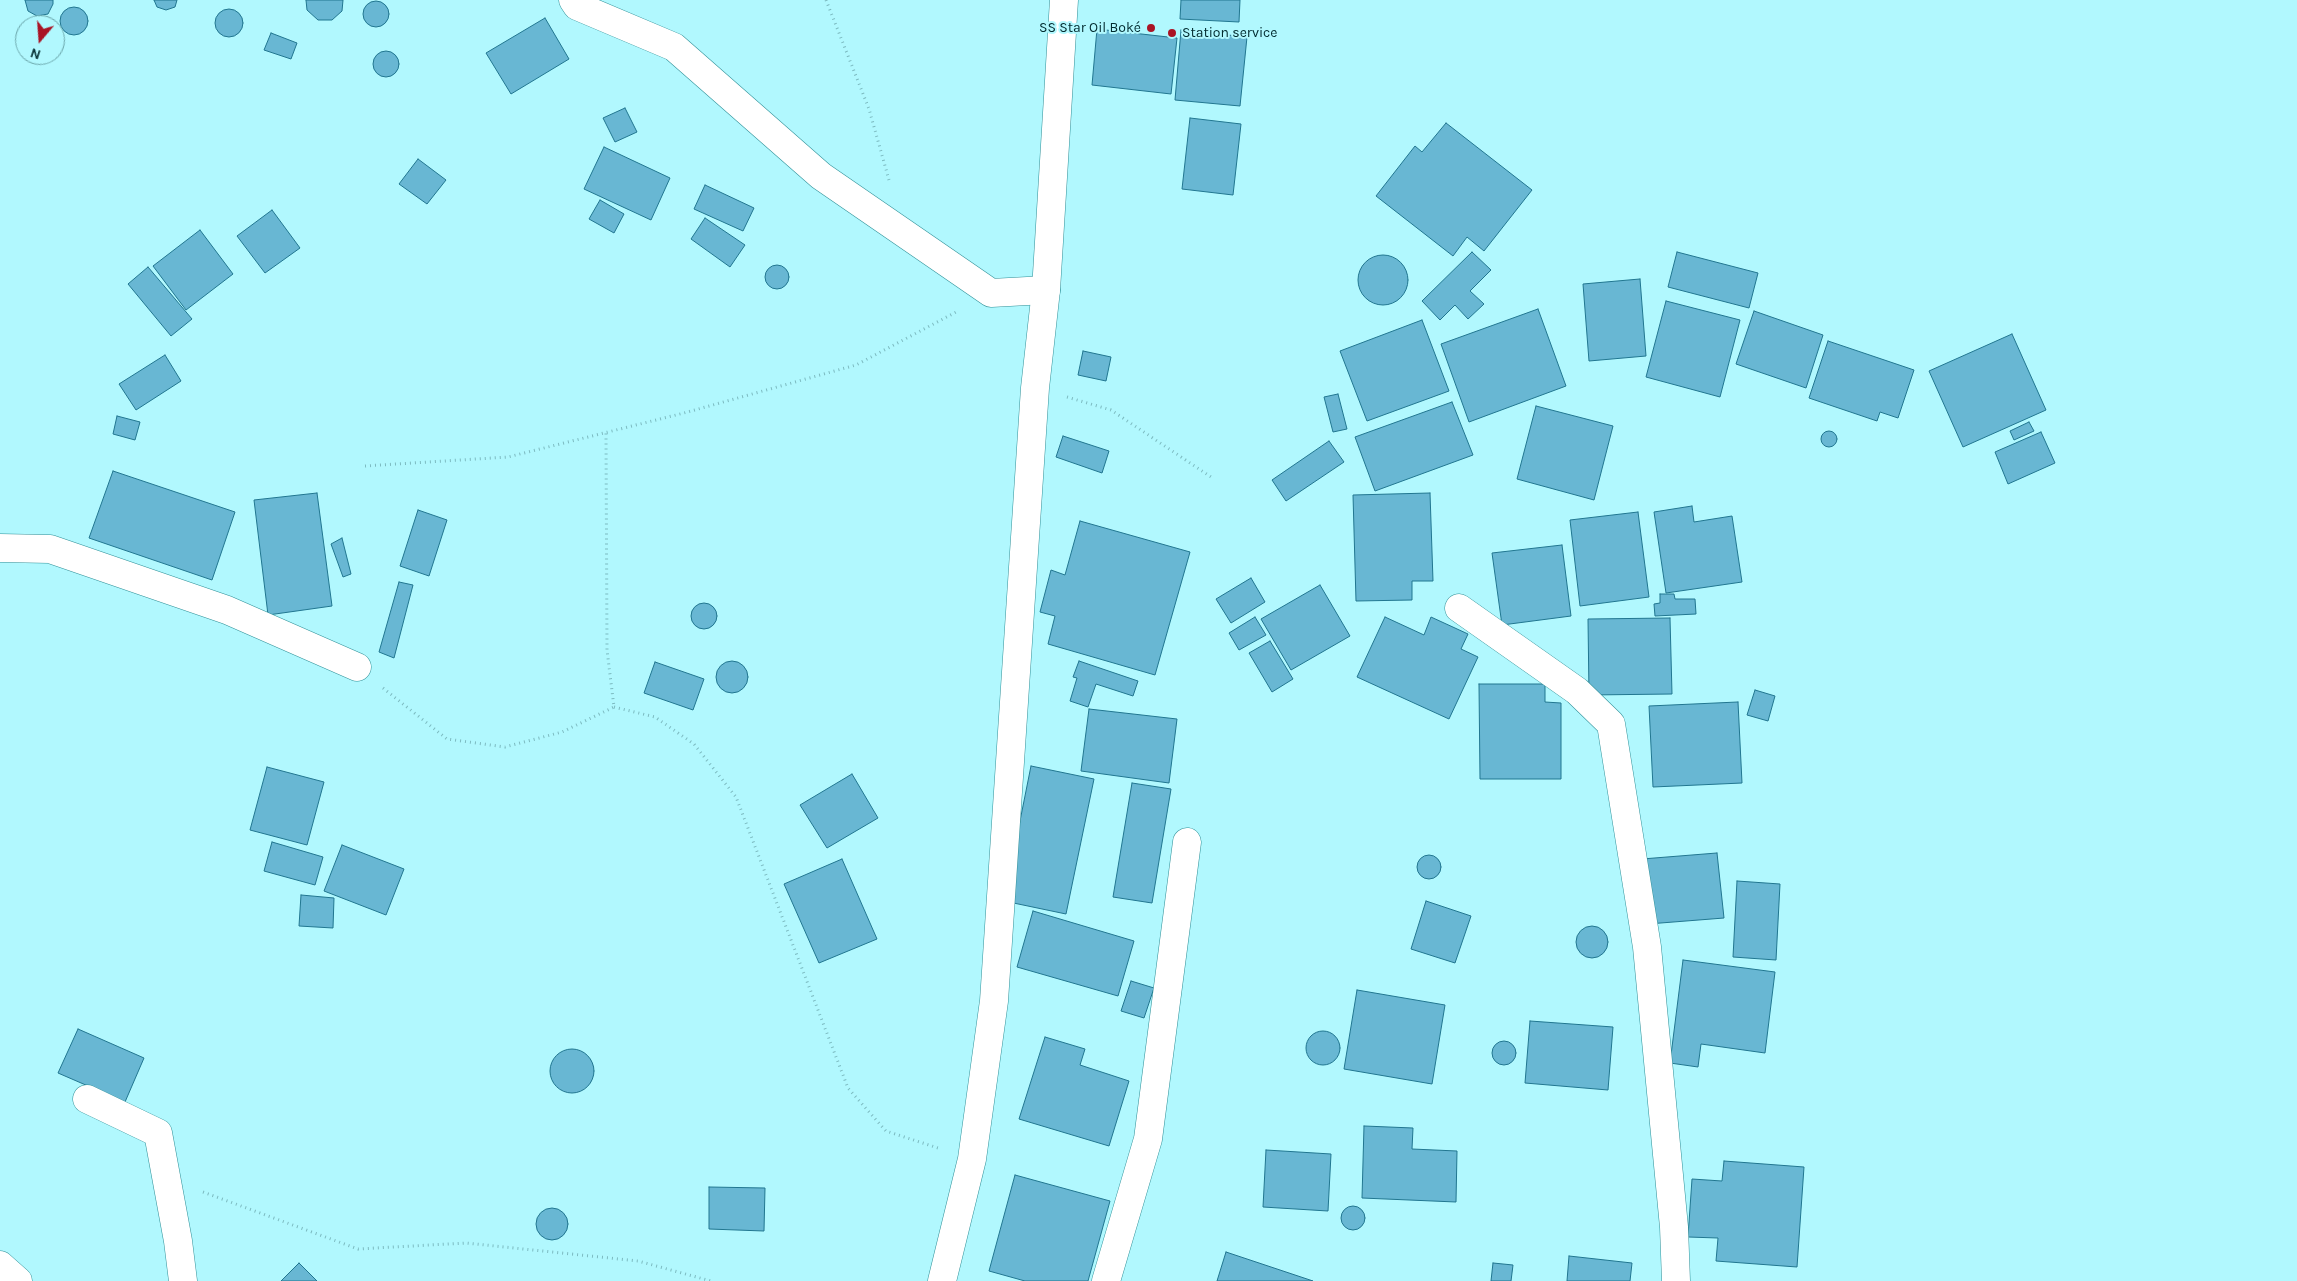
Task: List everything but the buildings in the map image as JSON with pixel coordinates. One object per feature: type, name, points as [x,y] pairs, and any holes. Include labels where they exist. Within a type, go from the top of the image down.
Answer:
[{"type":"main road","points":[[573,0],[576,6],[674,47],[821,176],[991,293],[1046,290]]},
{"type":"main road","points":[[942,1281],[972,1159],[994,1001],[1036,388],[1046,290],[1064,0]]},
{"type":"main road","points":[[0,548],[50,549],[227,610],[357,668]]},
{"type":"main road","points":[[1459,608],[1577,691],[1611,724],[1648,948],[1674,1227],[1676,1281]]},
{"type":"main road","points":[[1106,1281],[1148,1139],[1188,842]]},
{"type":"main road","points":[[87,1098],[158,1133],[183,1281]]},
{"type":"main road","points":[[0,1265],[18,1281]]},
{"type":"path","points":[[826,0],[869,109],[886,165],[898,228]]},
{"type":"path","points":[[365,466],[508,457],[856,365],[991,293]]},
{"type":"path","points":[[1036,388],[1110,410],[1211,477]]},
{"type":"path","points":[[606,432],[607,650],[614,707]]},
{"type":"path","points":[[357,668],[447,739],[505,747],[562,732],[614,707],[655,718],[694,744],[736,797],[848,1088],[886,1131],[972,1159]]},
{"type":"path","points":[[166,1178],[358,1249],[466,1243],[638,1261],[711,1281]]},
{"type":"place","name":"SS Star Oil Boké","points":[[1151,28]]},
{"type":"place","name":"Station service","points":[[1172,33]]}]
